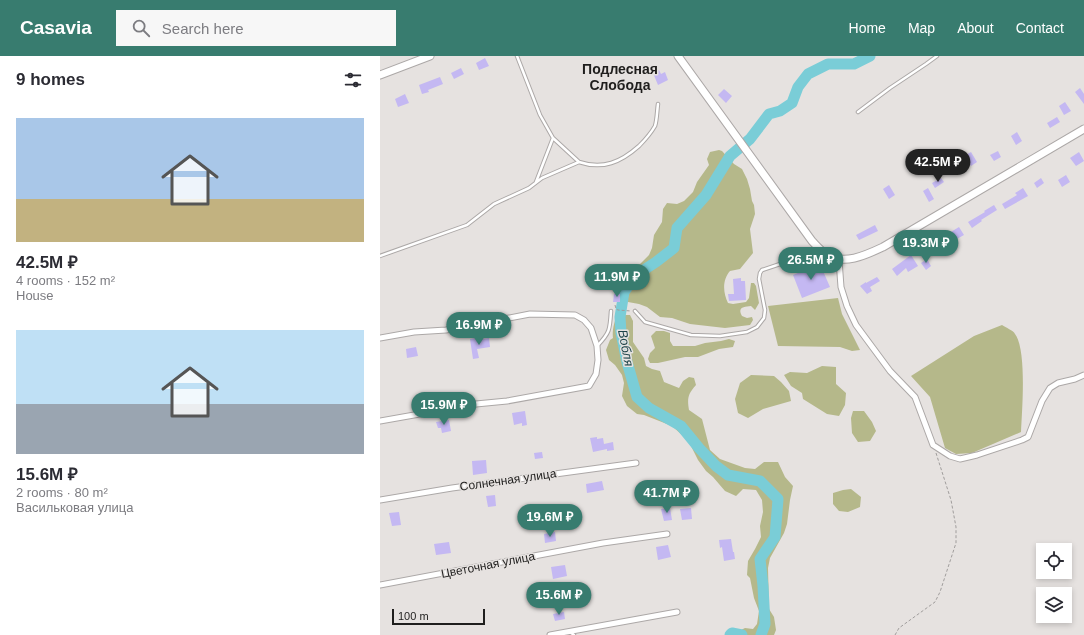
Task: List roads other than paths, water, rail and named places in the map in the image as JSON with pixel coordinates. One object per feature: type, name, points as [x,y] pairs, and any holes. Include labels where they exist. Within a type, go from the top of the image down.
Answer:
[{"type":"street","points":[[380,75],[430,56]]},
{"type":"street","points":[[678,56],[801,228],[826,254],[839,260],[868,254],[883,246],[1084,129]]},
{"type":"street","points":[[839,260],[841,287],[847,306],[856,325],[890,371],[915,398],[933,445],[950,456],[960,459],[977,455],[1028,437],[1042,401],[1050,388],[1058,383],[1075,380],[1084,375]]},
{"type":"street","points":[[380,338],[414,332],[446,330],[530,314],[574,315],[584,320],[591,328],[597,346],[598,360],[596,374],[589,386],[507,401],[476,404],[380,421]]},
{"type":"street","name":"Солнечная улица","points":[[380,500],[452,488],[636,463]]},
{"type":"street","name":"Цветочная улица","points":[[380,584],[603,543],[667,534]]},
{"type":"street","points":[[550,635],[677,612]]},
{"type":"lane","points":[[518,56],[540,114],[553,138],[579,162],[588,165],[603,165],[620,160],[645,140],[655,125],[658,104]]},
{"type":"lane","points":[[858,112],[937,56]]},
{"type":"lane","points":[[536,183],[553,138]]},
{"type":"lane","points":[[380,256],[467,225],[494,204],[529,188],[542,178],[579,162]]},
{"type":"lane","points":[[635,311],[645,322],[691,335],[720,336],[747,332],[756,327],[764,318],[765,310],[759,279],[762,270],[792,260],[819,248]]},
{"type":"lane","points":[[597,346],[606,337],[610,330],[611,311]]},
{"type":"lane","points":[[569,632],[574,635]]},
{"type":"waterway","name":"Вобля","points":[[761,635],[765,624],[760,559],[775,537],[778,499],[760,481],[728,475],[716,466],[681,426],[649,408],[637,397],[627,362],[621,333],[620,317],[624,292],[636,275],[674,248],[677,228],[706,195],[730,156],[750,139],[769,114],[780,111],[792,103],[798,87],[808,74],[828,64],[854,64],[870,56]]},
{"type":"waterway","name":"Вобля","points":[[730,635],[732,633],[742,635]]},
{"type":"district","name":"Подлесная Слобода","points":[[620,78]]}]
